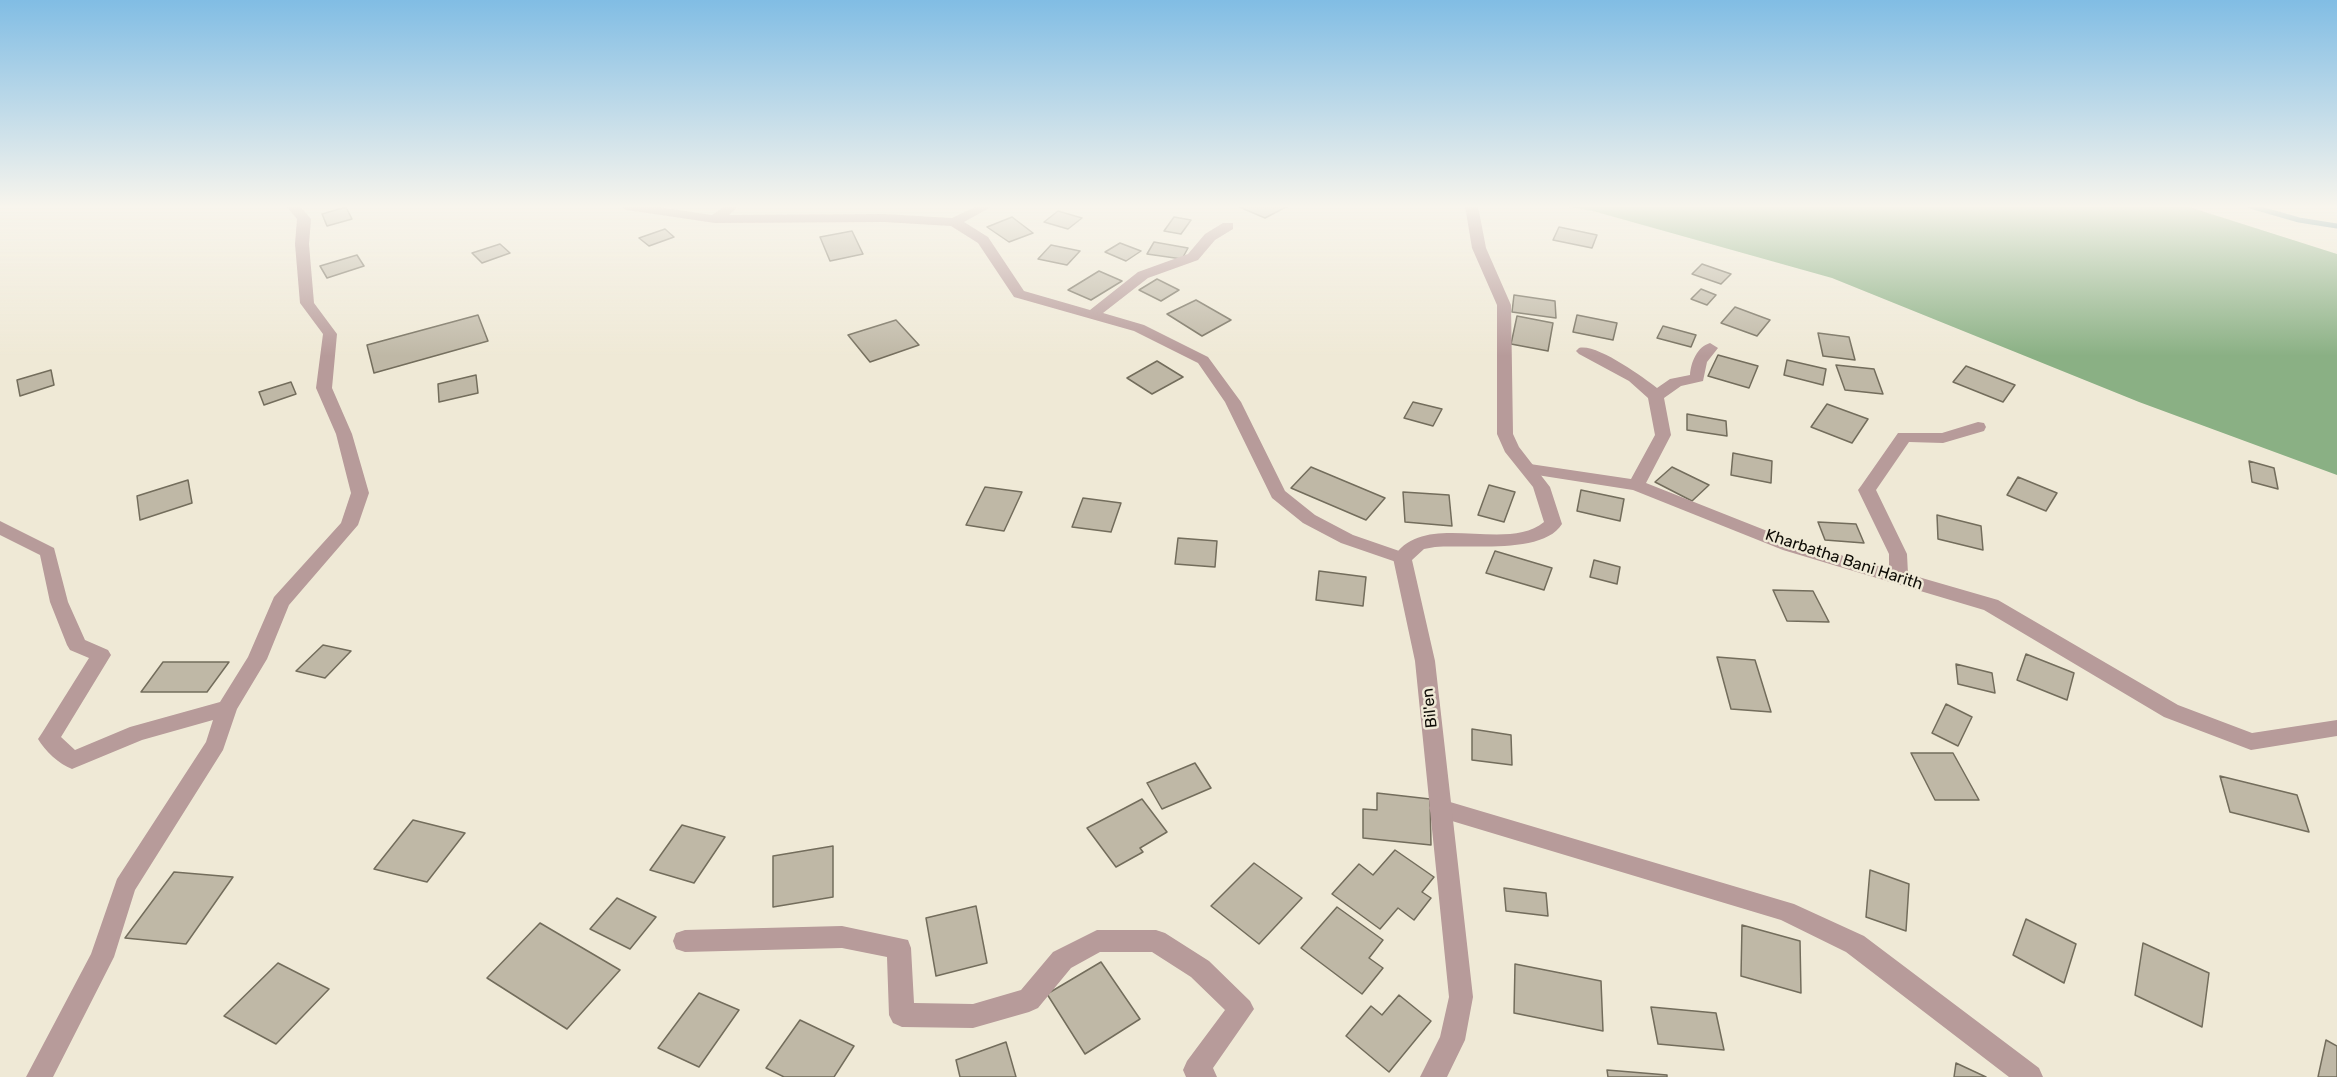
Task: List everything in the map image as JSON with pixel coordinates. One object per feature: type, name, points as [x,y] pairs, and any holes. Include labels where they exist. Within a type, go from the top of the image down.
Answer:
[{"type":"street","points":[[39,1077],[102,957],[125,886],[216,744],[227,708],[257,659],[281,602],[349,525],[360,494],[344,434],[324,388],[330,334],[307,303],[303,256]]},
{"type":"street","points":[[994,256],[1019,294],[1140,328],[1203,360],[1233,402],[1278,494],[1309,519],[1347,539],[1402,558],[1418,544],[1447,538],[1529,538],[1547,532],[1553,524],[1551,509],[1541,485],[1508,448],[1505,434],[1504,305],[1483,256]]},
{"type":"street","points":[[1092,315],[1143,275],[1194,256]]},
{"type":"street","points":[[1656,396],[1676,382],[1697,378],[1699,362],[1710,348]]},
{"type":"street","points":[[1584,351],[1635,378],[1656,396],[1663,435],[1636,485]]},
{"type":"street","points":[[1899,578],[1898,554],[1867,490],[1904,437],[1943,438],[1978,427]]},
{"type":"street","name":"Kharbatha Bani Harith","points":[[1530,470],[1636,485],[1789,546],[1991,605],[2171,711],[2251,742],[2337,728]]},
{"type":"street","points":[[0,527],[48,552],[59,602],[77,645],[101,656],[49,739],[72,760],[137,733],[227,708]]},
{"type":"street","name":"Bil'en","points":[[1402,558],[1425,661],[1461,997],[1452,1040],[1433,1077]]},
{"type":"street","points":[[1440,808],[1786,911],[1855,944],[2030,1077]]},
{"type":"street","points":[[685,941],[842,937],[899,948],[902,1015],[973,1016],[1029,1000],[1062,960],[1097,941],[1156,941],[1200,969],[1242,1008],[1196,1070],[1204,1077]]},
{"type":"green space","points":[[1754,256],[2337,256],[2337,475],[2139,402],[1832,278]]},
{"type":"building","points":[[358,256],[364,266],[327,278],[320,266]]},
{"type":"building","points":[[475,256],[501,256],[482,263]]},
{"type":"building","points":[[828,256],[852,256],[830,261]]},
{"type":"building","points":[[1041,256],[1075,256],[1067,265],[1038,259]]},
{"type":"building","points":[[1115,256],[1133,256],[1126,261]]},
{"type":"building","points":[[1163,256],[1183,256],[1182,259]]},
{"type":"building","points":[[1702,264],[1731,274],[1721,284],[1692,274]]},
{"type":"building","points":[[1099,271],[1122,281],[1091,300],[1068,290]]},
{"type":"building","points":[[1157,279],[1179,290],[1161,301],[1139,290]]},
{"type":"building","points":[[1701,289],[1716,295],[1707,305],[1691,299]]},
{"type":"building","points":[[1514,295],[1555,301],[1556,318],[1512,312]]},
{"type":"building","points":[[1196,300],[1231,320],[1202,336],[1167,314]]},
{"type":"building","points":[[1735,307],[1770,320],[1757,336],[1721,323]]},
{"type":"building","points":[[478,315],[488,341],[374,373],[367,345]]},
{"type":"building","points":[[1577,315],[1617,323],[1613,340],[1573,332]]},
{"type":"building","points":[[1517,316],[1553,323],[1548,351],[1511,344]]},
{"type":"building","points":[[896,320],[919,345],[870,362],[848,335]]},
{"type":"building","points":[[1663,326],[1696,335],[1691,347],[1657,338]]},
{"type":"building","points":[[1818,333],[1849,337],[1855,360],[1823,356]]},
{"type":"building","points":[[1718,355],[1758,366],[1749,388],[1708,376]]},
{"type":"building","points":[[1787,360],[1826,369],[1823,385],[1784,375]]},
{"type":"building","points":[[1157,361],[1183,377],[1152,394],[1127,378]]},
{"type":"building","points":[[1836,365],[1874,369],[1883,394],[1845,390]]},
{"type":"building","points":[[1966,366],[2015,385],[2003,402],[1953,382]]},
{"type":"building","points":[[51,370],[54,385],[20,396],[17,380]]},
{"type":"building","points":[[476,375],[478,393],[439,402],[438,384]]},
{"type":"building","points":[[291,382],[296,394],[264,405],[259,392]]},
{"type":"building","points":[[1413,402],[1442,409],[1433,426],[1404,418]]},
{"type":"building","points":[[1827,404],[1868,419],[1852,443],[1811,427]]},
{"type":"building","points":[[1687,414],[1726,421],[1727,436],[1687,430]]},
{"type":"building","points":[[1733,453],[1772,461],[1771,483],[1731,475]]},
{"type":"building","points":[[2249,461],[2274,468],[2278,489],[2252,482]]},
{"type":"building","points":[[1311,467],[1385,498],[1366,520],[1291,488]]},
{"type":"building","points":[[1672,467],[1709,485],[1692,501],[1655,482]]},
{"type":"building","points":[[2018,477],[2057,493],[2046,511],[2007,495]]},
{"type":"building","points":[[188,480],[192,503],[140,520],[137,496]]},
{"type":"building","points":[[1489,485],[1515,492],[1504,522],[1478,515]]},
{"type":"building","points":[[985,487],[1022,492],[1004,531],[966,525]]},
{"type":"building","points":[[1581,490],[1624,499],[1620,521],[1577,511]]},
{"type":"building","points":[[1403,492],[1449,495],[1452,526],[1405,522]]},
{"type":"building","points":[[1083,498],[1121,503],[1111,532],[1072,527]]},
{"type":"building","points":[[1937,515],[1981,526],[1983,550],[1938,539]]},
{"type":"building","points":[[1818,522],[1856,524],[1864,543],[1825,540]]},
{"type":"building","points":[[1178,538],[1217,541],[1215,567],[1175,564]]},
{"type":"building","points":[[1495,551],[1552,568],[1544,590],[1486,573]]},
{"type":"building","points":[[1594,560],[1620,567],[1617,584],[1590,577]]},
{"type":"building","points":[[1319,571],[1366,577],[1363,606],[1316,600]]},
{"type":"building","points":[[1773,590],[1813,591],[1829,622],[1787,621]]},
{"type":"building","points":[[323,645],[351,651],[325,678],[296,671]]},
{"type":"building","points":[[2026,654],[2074,673],[2067,700],[2017,680]]},
{"type":"building","points":[[1717,657],[1755,660],[1771,712],[1731,709]]},
{"type":"building","points":[[163,662],[229,662],[207,692],[141,692]]},
{"type":"building","points":[[1956,664],[1992,673],[1995,693],[1958,684]]},
{"type":"building","points":[[1946,704],[1972,717],[1958,746],[1932,733]]},
{"type":"building","points":[[1472,729],[1511,735],[1512,765],[1472,760]]},
{"type":"building","points":[[1911,753],[1953,753],[1979,800],[1935,800]]},
{"type":"building","points":[[1195,763],[1211,788],[1162,809],[1147,783]]},
{"type":"building","points":[[2220,776],[2297,795],[2309,832],[2230,812]]},
{"type":"building","points":[[1377,793],[1430,799],[1431,845],[1363,838],[1363,809],[1377,810]]},
{"type":"building","points":[[1142,799],[1167,832],[1140,848],[1143,852],[1116,867],[1087,828]]},
{"type":"building","points":[[413,820],[465,833],[427,882],[374,869]]},
{"type":"building","points":[[682,825],[725,837],[694,883],[650,870]]},
{"type":"building","points":[[833,846],[833,897],[773,907],[773,856]]},
{"type":"building","points":[[1395,850],[1434,877],[1422,892],[1431,898],[1414,920],[1398,908],[1380,929],[1332,894],[1359,864],[1373,875]]},
{"type":"building","points":[[1254,863],[1302,898],[1259,944],[1211,906]]},
{"type":"building","points":[[1870,870],[1909,884],[1906,931],[1866,917]]},
{"type":"building","points":[[174,872],[233,877],[186,944],[125,938]]},
{"type":"building","points":[[1504,888],[1546,893],[1548,916],[1506,911]]},
{"type":"building","points":[[617,898],[656,917],[630,949],[590,929]]},
{"type":"building","points":[[976,906],[987,963],[936,976],[926,918]]},
{"type":"building","points":[[1337,907],[1383,940],[1369,958],[1383,968],[1362,994],[1301,948]]},
{"type":"building","points":[[2026,919],[2076,944],[2064,983],[2013,955]]},
{"type":"building","points":[[540,923],[620,970],[567,1029],[487,978]]},
{"type":"building","points":[[1742,925],[1800,941],[1801,993],[1741,976]]},
{"type":"building","points":[[2143,943],[2209,973],[2202,1027],[2135,995]]},
{"type":"building","points":[[1101,962],[1140,1019],[1085,1054],[1047,994]]},
{"type":"building","points":[[278,963],[329,989],[276,1044],[224,1016]]},
{"type":"building","points":[[1515,964],[1601,981],[1603,1031],[1514,1013]]},
{"type":"building","points":[[699,993],[739,1010],[699,1067],[658,1048]]},
{"type":"building","points":[[1399,995],[1431,1021],[1389,1072],[1346,1036],[1371,1006],[1382,1015]]},
{"type":"building","points":[[1651,1007],[1716,1013],[1724,1050],[1658,1044]]},
{"type":"building","points":[[800,1020],[854,1046],[834,1077],[784,1077],[766,1068]]},
{"type":"building","points":[[2326,1040],[2337,1046],[2337,1077],[2318,1077]]},
{"type":"building","points":[[1006,1042],[1016,1077],[960,1077],[956,1060]]},
{"type":"building","points":[[1956,1063],[1986,1077],[1954,1077]]},
{"type":"building","points":[[1607,1070],[1667,1075],[1667,1077],[1608,1077]]}]
